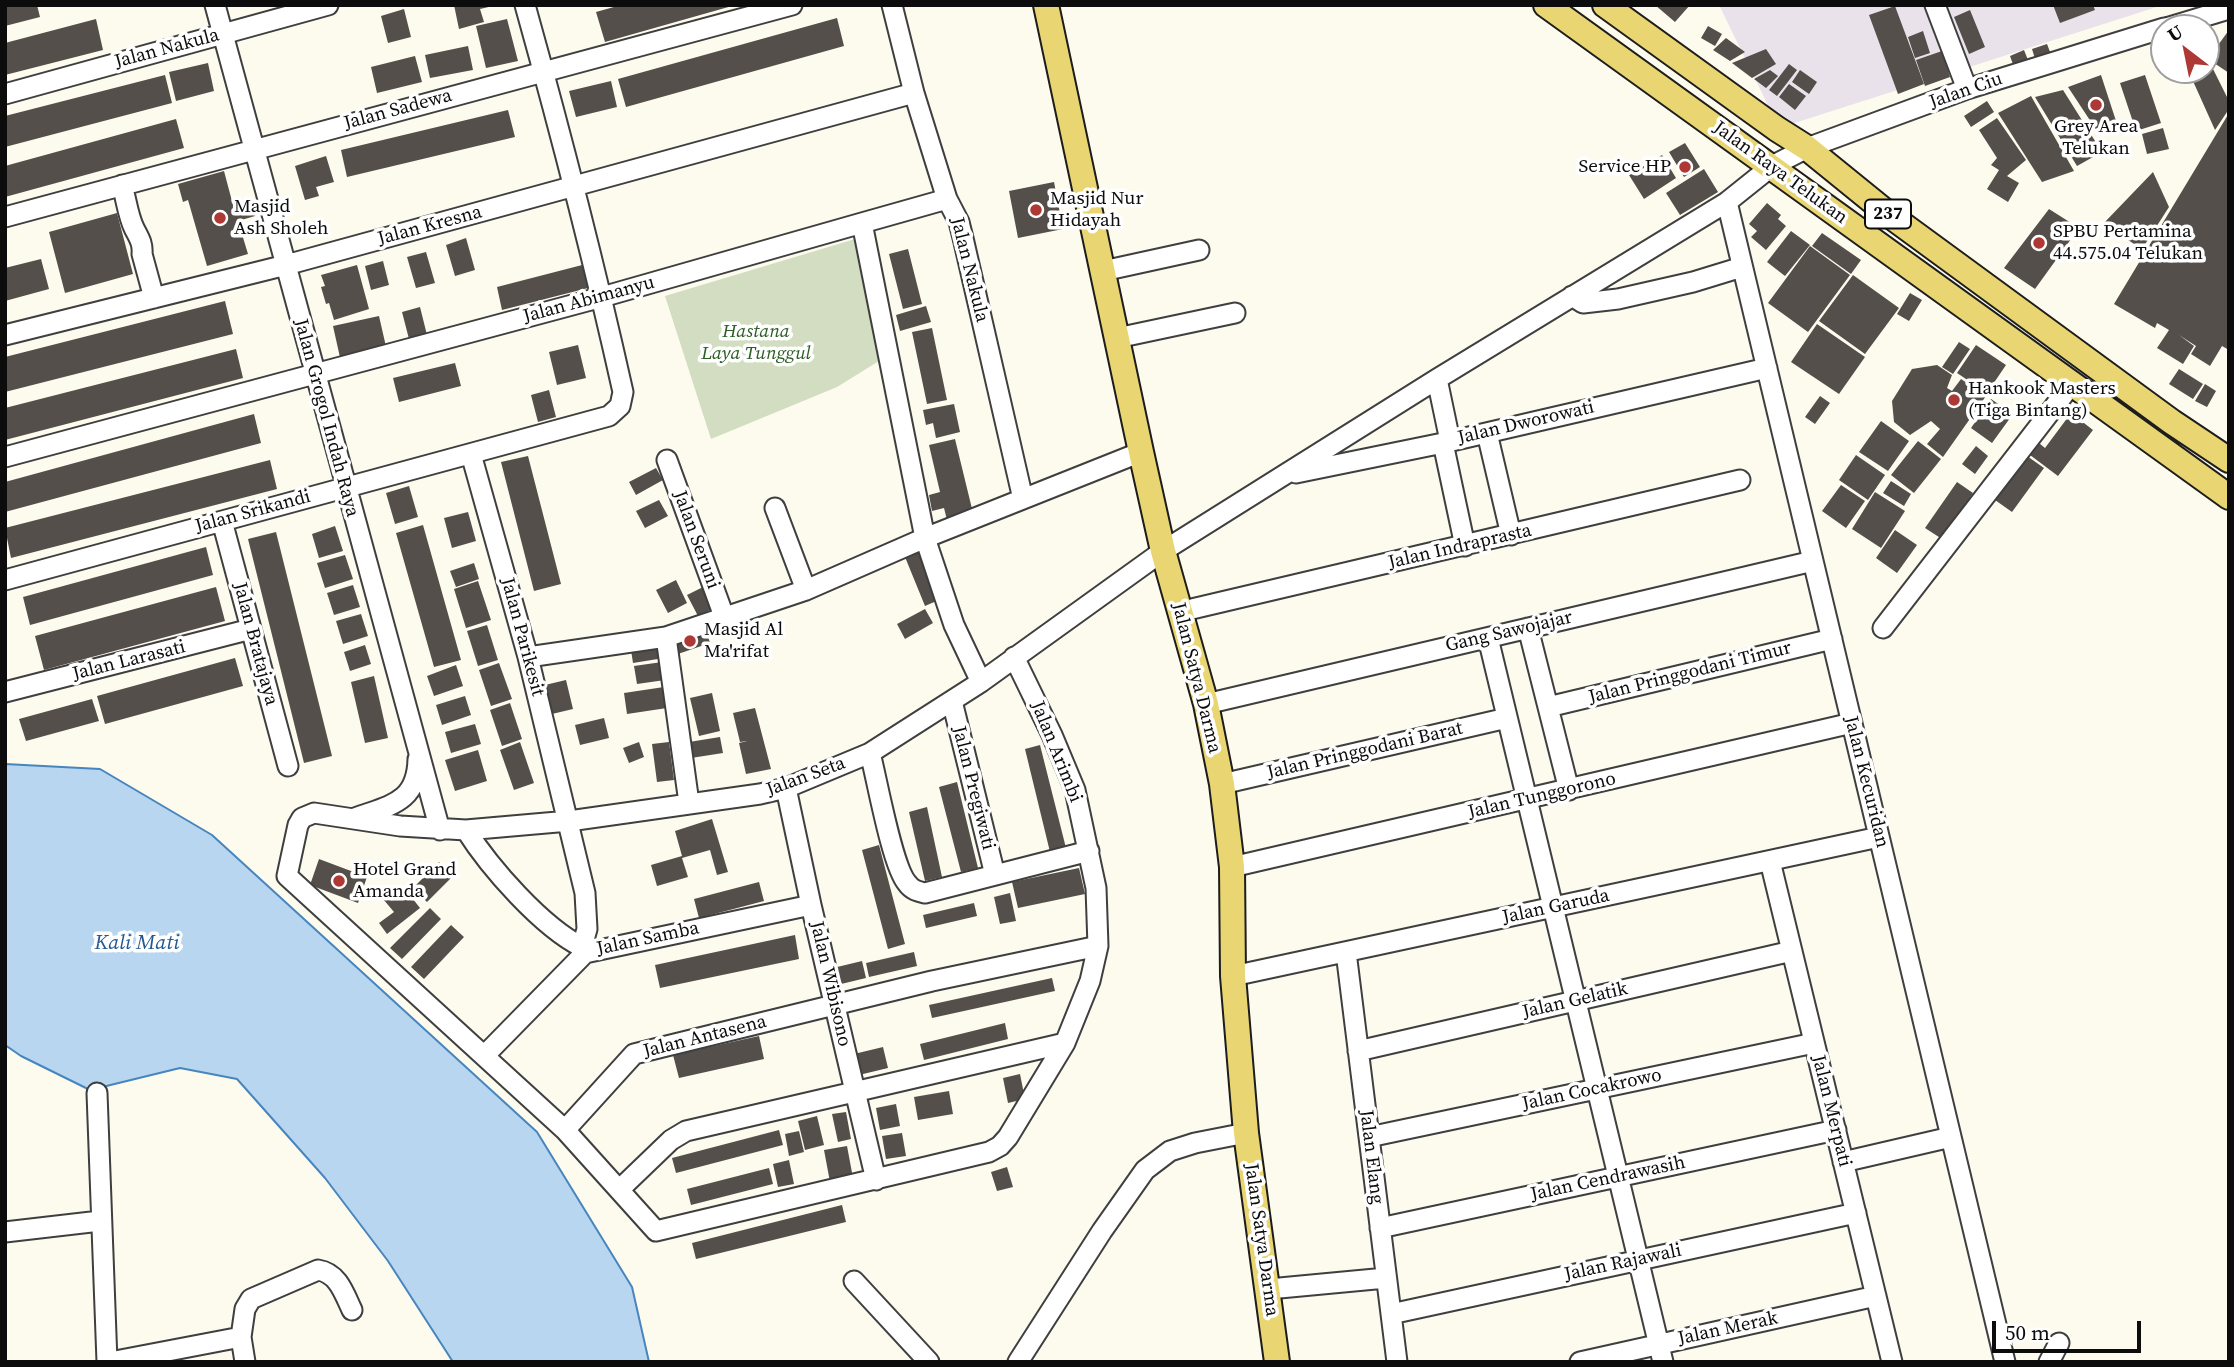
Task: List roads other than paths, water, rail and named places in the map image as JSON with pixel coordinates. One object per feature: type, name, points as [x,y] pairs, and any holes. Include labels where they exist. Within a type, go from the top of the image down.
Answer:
[{"type":"main road","name":"Jalan Satya Darma","points":[[1046,5],[1163,551],[1206,704],[1222,784],[1232,867],[1234,975],[1246,1133],[1277,1362]]},
{"type":"main road","name":"Jalan Raya Telukan","points":[[1546,5],[2229,497]]},
{"type":"main road","name":"Jalan Raya Telukan","points":[[1605,5],[1807,148],[1892,217],[2172,422],[2229,460]]},
{"type":"street","name":"Jalan Grogol Indah Raya","points":[[215,5],[440,830]]},
{"type":"street","name":"Jalan Nakula","points":[[5,94],[328,5]]},
{"type":"street","points":[[525,5],[602,297]]},
{"type":"street","name":"Jalan Sadewa","points":[[5,218],[792,5]]},
{"type":"street","name":"Jalan Nakula","points":[[892,5],[947,199],[961,230],[1023,499]]},
{"type":"street","points":[[1935,5],[1967,89]]},
{"type":"street","name":"Jalan Ciu","points":[[2212,14],[2229,9]]},
{"type":"street","name":"Jalan Ciu","points":[[1437,379],[1727,202],[1772,166],[1807,148],[1967,89],[2150,33]]},
{"type":"street","name":"Jalan Kresna","points":[[5,335],[286,265],[915,93]]},
{"type":"street","points":[[122,185],[134,228],[143,247],[142,254],[154,298]]},
{"type":"street","name":"Jalan Abimanyu","points":[[5,457],[602,297],[947,199]]},
{"type":"street","name":"Jalan Kecuridan","points":[[1727,202],[2005,1362]]},
{"type":"street","points":[[862,223],[925,538],[954,625],[981,682]]},
{"type":"street","points":[[1103,271],[1199,250]]},
{"type":"street","points":[[1572,296],[1583,303],[1618,299],[1693,282],[1742,267]]},
{"type":"street","name":"Jalan Srikandi","points":[[5,580],[608,416],[620,406],[623,392],[602,297]]},
{"type":"street","points":[[1117,338],[1235,313]]},
{"type":"street","name":"Jalan Dworowati","points":[[1285,475],[1447,442],[1767,368]]},
{"type":"street","points":[[1437,379],[1465,546]]},
{"type":"street","name":"Jalan Seta","points":[[485,1055],[287,876],[298,825],[302,818],[314,813],[440,830],[466,830],[569,821],[786,788],[870,753],[981,682],[1163,551],[1437,379]]},
{"type":"street","points":[[1883,628],[2071,385]]},
{"type":"street","points":[[1487,433],[1511,535]]},
{"type":"street","points":[[528,657],[666,637],[725,619],[806,590],[925,538],[1141,453]]},
{"type":"street","name":"Jalan Parikesit","points":[[471,454],[528,657],[569,821],[588,912],[583,950]]},
{"type":"street","name":"Jalan Seruni","points":[[667,460],[725,619]]},
{"type":"street","name":"Jalan Indraprasta","points":[[1179,612],[1740,480]]},
{"type":"street","points":[[775,508],[806,590]]},
{"type":"street","name":"Jalan Bratajaya","points":[[222,521],[288,766]]},
{"type":"street","name":"Gang Sawojajar","points":[[1206,704],[1813,561]]},
{"type":"street","points":[[1528,628],[1569,790]]},
{"type":"street","name":"Jalan Larasati","points":[[6,692],[251,629]]},
{"type":"street","points":[[666,637],[689,803]]},
{"type":"street","points":[[1488,638],[1661,1353]]},
{"type":"street","name":"Jalan Pringgodani Timur","points":[[1548,707],[1832,639]]},
{"type":"street","name":"Jalan Arimbi","points":[[620,1189],[652,1227],[660,1231],[989,1152],[1008,1138],[1065,1043],[1090,981],[1098,946],[1096,888],[1075,790],[1014,657]]},
{"type":"street","name":"Jalan Pregiwati","points":[[952,701],[995,875]]},
{"type":"street","name":"Jalan Pringgodani Barat","points":[[1222,784],[1507,718]]},
{"type":"street","name":"Jalan Tunggorono","points":[[1232,867],[1852,723]]},
{"type":"street","points":[[351,819],[394,803],[412,790],[418,771],[418,750]]},
{"type":"street","points":[[870,753],[904,881],[913,890],[925,893],[1089,851]]},
{"type":"street","name":"Jalan Wibisono","points":[[786,788],[876,1180]]},
{"type":"street","points":[[466,830],[485,859],[565,939],[583,950]]},
{"type":"street","name":"Jalan Garuda","points":[[1234,975],[1879,837]]},
{"type":"street","name":"Jalan Merpati","points":[[1770,861],[1892,1362]]},
{"type":"street","name":"Jalan Samba","points":[[485,1055],[583,950],[811,905]]},
{"type":"street","name":"Jalan Antasena","points":[[565,1130],[634,1054],[932,981],[1098,946]]},
{"type":"street","name":"Jalan Gelatik","points":[[1358,1051],[1792,951]]},
{"type":"street","name":"Jalan Elang","points":[[1346,952],[1397,1362]]},
{"type":"street","points":[[485,1055],[565,1130],[620,1189],[677,1135],[1065,1043]]},
{"type":"street","name":"Jalan Cocakrowo","points":[[1369,1137],[1814,1043]]},
{"type":"street","points":[[97,1093],[100,1221],[108,1362],[241,1338]]},
{"type":"street","name":"Jalan Cendrawasih","points":[[1380,1228],[1836,1130]]},
{"type":"street","points":[[1018,1362],[1102,1231],[1145,1170],[1170,1151],[1246,1133]]},
{"type":"street","points":[[1843,1162],[1951,1138]]},
{"type":"street","name":"Jalan Rajawali","points":[[1391,1314],[1856,1213]]},
{"type":"street","points":[[5,1232],[100,1221]]},
{"type":"street","points":[[245,1362],[241,1338],[245,1309],[251,1299],[318,1270],[328,1272],[336,1279],[352,1310]]},
{"type":"street","points":[[1269,1289],[1386,1278]]},
{"type":"street","points":[[854,1281],[929,1362]]},
{"type":"street","name":"Jalan Merak","points":[[1580,1362],[1661,1353],[1876,1296]]},
{"type":"street","points":[[2049,1362],[2059,1343]]},
{"type":"water","name":"Kali Mati","points":[[5,764],[100,769],[212,835],[537,1132],[632,1287],[649,1362],[453,1362],[388,1261],[325,1178],[237,1079],[180,1068],[90,1090],[21,1056],[5,1045]]},
{"type":"place","name":"Grey Area Telukan","points":[[2096,105]]},
{"type":"place","name":"Service HP","points":[[1685,167]]},
{"type":"place","name":"Masjid Nur Hidayah","points":[[1036,210]]},
{"type":"place","name":"Masjid Ash Sholeh","points":[[220,218]]},
{"type":"place","name":"SPBU Pertamina 44.575.04 Telukan","points":[[2039,243]]},
{"type":"place","name":"Hankook Masters (Tiga Bintang)","points":[[1954,400]]},
{"type":"place","name":"Masjid Al Ma'rifat","points":[[690,641]]},
{"type":"place","name":"Hotel Grand Amanda","points":[[339,881]]},
{"type":"park label","name":"Hastana Laya Tunggul","points":[[756,343]]}]
